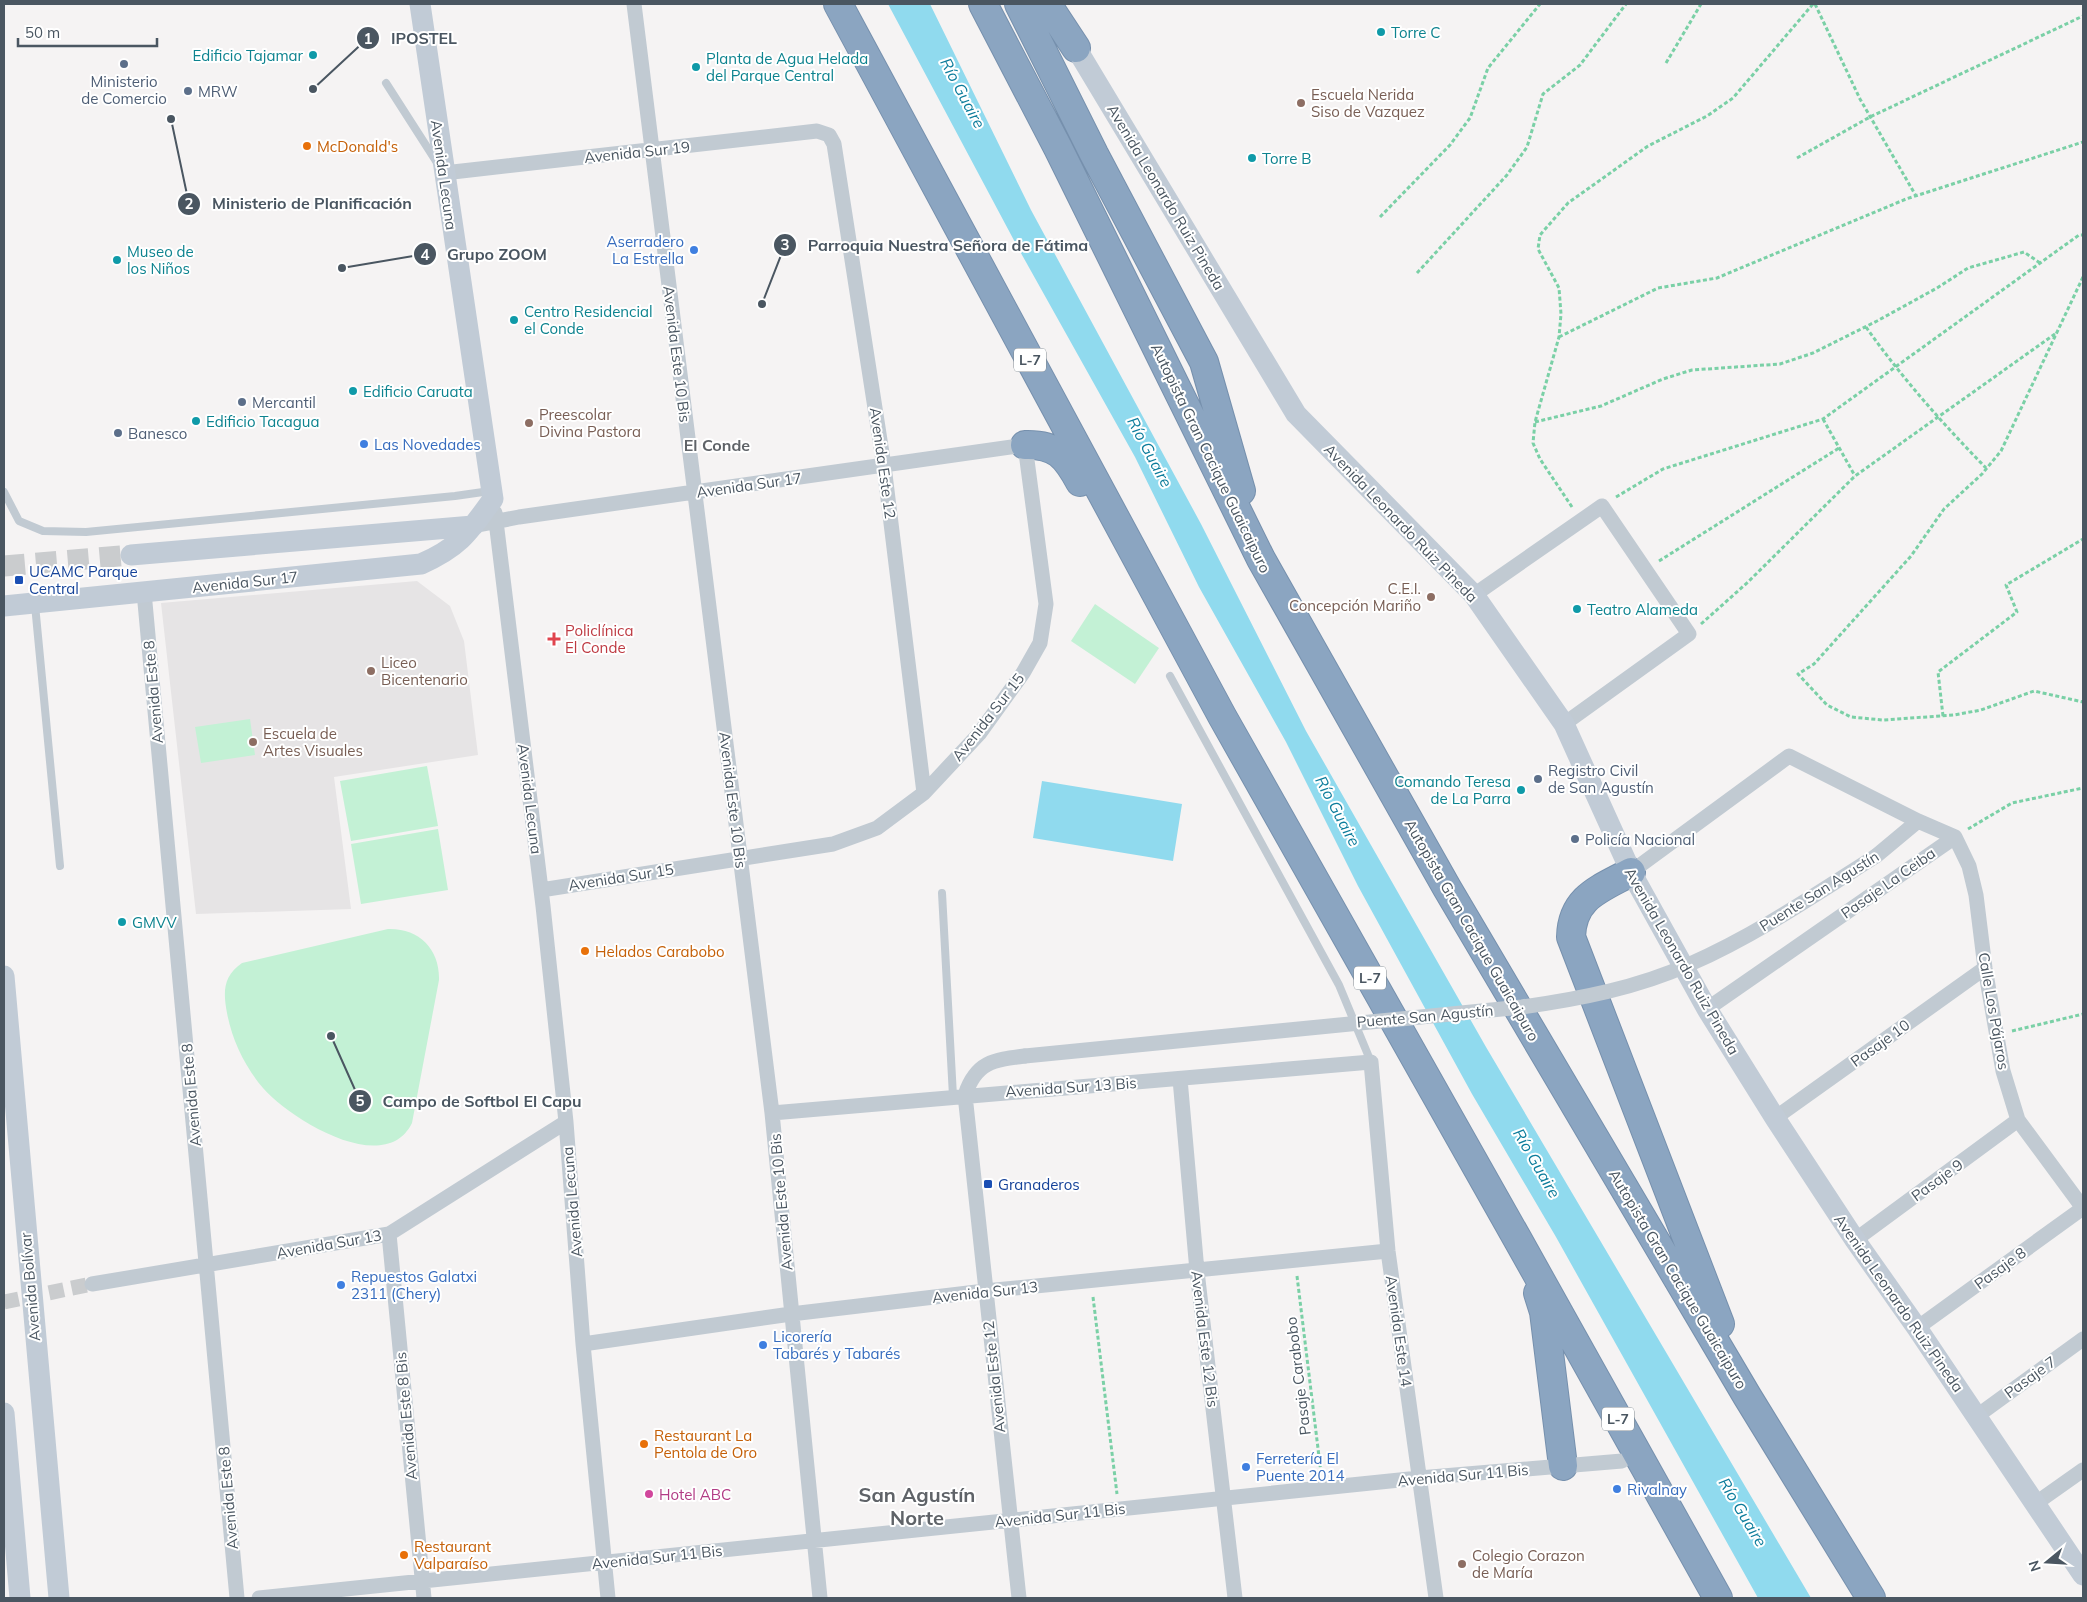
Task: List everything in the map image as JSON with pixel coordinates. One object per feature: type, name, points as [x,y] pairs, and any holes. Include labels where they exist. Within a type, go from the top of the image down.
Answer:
[{"type":"highway","name":"L-7","points":[[838,4],[1222,716],[1718,1598]]},
{"type":"highway","name":"Autopista Gran Cacique Guaicaipuro","points":[[983,4],[1062,156],[1261,559],[1447,888],[1747,1396],[1871,1598]]},
{"type":"highway","points":[[1019,4],[1094,154],[1204,362],[1261,559]]},
{"type":"highway","points":[[1046,4],[1076,48]]},
{"type":"highway","points":[[1025,445],[1041,444],[1055,450],[1071,465],[1116,544],[1222,716]]},
{"type":"highway","points":[[1630,872],[1582,901],[1571,923],[1571,937],[1747,1396]]},
{"type":"highway","points":[[1518,1240],[1544,1312],[1563,1466]]},
{"type":"main road","name":"Avenida Lecuna","points":[[420,4],[492,495]]},
{"type":"main road","name":"Avenida Leonardo Ruiz Pineda","points":[[1076,48],[1296,414],[1474,595],[1564,724],[1630,872],[1707,1009],[1775,1118],[1855,1240],[1977,1416],[2083,1575]]},
{"type":"main road","name":"Avenida Sur 17","points":[[4,606],[422,564],[445,554],[460,542],[474,526],[492,495]]},
{"type":"main road","name":"Avenida Sur 17","points":[[131,555],[474,526]]},
{"type":"main road","points":[[422,564],[439,530]]},
{"type":"main road","name":"Avenida Bolívar","points":[[4,976],[59,1598]]},
{"type":"main road","points":[[4,1413],[20,1598]]},
{"type":"street","name":"Avenida Este 10 Bis","points":[[634,4],[772,1113],[820,1598]]},
{"type":"street","name":"Avenida Leonardo Ruiz Pineda","points":[[1054,4],[1076,48]]},
{"type":"street","name":"Avenida Sur 19","points":[[444,173],[651,151],[817,130],[829,135]]},
{"type":"street","name":"Avenida Este 12","points":[[829,135],[834,144],[884,466],[924,793]]},
{"type":"street","name":"Avenida Sur 17","points":[[474,526],[496,521],[1025,445]]},
{"type":"street","name":"Avenida Sur 15","points":[[541,890],[833,844],[877,828],[924,793],[979,734],[1023,672],[1040,643],[1046,604],[1025,445]]},
{"type":"street","name":"Avenida Lecuna","points":[[492,495],[541,890],[566,1122],[584,1344],[608,1598]]},
{"type":"street","points":[[1474,595],[1602,506],[1689,634],[1564,724]]},
{"type":"street","name":"Avenida Este 8","points":[[144,592],[237,1598]]},
{"type":"street","points":[[1630,872],[1789,756],[1918,821],[1955,837]]},
{"type":"street","name":"Puente San Agustín","points":[[959,1096],[970,1078],[987,1063],[1024,1056],[1512,1008],[1578,999],[1637,983],[1689,965],[1776,920],[1876,856],[1918,821]]},
{"type":"street","name":"Calle Los Pájaros","points":[[1955,837],[1969,866],[1976,895],[1985,968],[2003,1071],[2018,1120],[2083,1208]]},
{"type":"street","name":"Pasaje La Ceiba","points":[[1707,1009],[1955,837]]},
{"type":"street","name":"Pasaje 10","points":[[1775,1118],[1985,968]]},
{"type":"street","name":"Avenida Sur 13 Bis","points":[[772,1113],[1371,1062]]},
{"type":"street","name":"Avenida Este 14","points":[[1371,1062],[1388,1251],[1436,1598]]},
{"type":"street","name":"Avenida Este 12 Bis","points":[[1180,1079],[1197,1271],[1225,1498],[1235,1598]]},
{"type":"street","name":"Avenida Este 12","points":[[959,1096],[985,1291],[1019,1598]]},
{"type":"street","name":"Pasaje 9","points":[[1855,1240],[2018,1120]]},
{"type":"street","name":"Avenida Sur 13","points":[[92,1284],[389,1234],[566,1122]]},
{"type":"street","name":"Pasaje 8","points":[[1917,1328],[2083,1208]]},
{"type":"street","name":"Avenida Este 8 Bis","points":[[389,1234],[424,1598]]},
{"type":"street","name":"Avenida Sur 13","points":[[584,1344],[791,1314],[985,1291],[1295,1262],[1388,1251]]},
{"type":"street","name":"Pasaje 7","points":[[1977,1416],[2083,1339]]},
{"type":"street","name":"Avenida Sur 11 Bis","points":[[259,1598],[1419,1478],[1622,1461]]},
{"type":"street","points":[[2036,1503],[2083,1470]]},
{"type":"lane","points":[[386,83],[444,173]]},
{"type":"lane","points":[[4,492],[19,521],[44,531],[86,532],[455,496],[492,495]]},
{"type":"lane","points":[[35,603],[60,866]]},
{"type":"lane","points":[[1170,676],[1339,985],[1371,1062]]},
{"type":"lane","points":[[942,893],[959,1096]]},
{"type":"path","points":[[1380,217],[1450,145],[1470,118],[1488,68],[1540,4]]},
{"type":"path","points":[[1417,273],[1507,175],[1527,147],[1544,94],[1580,66],[1626,4]]},
{"type":"path","points":[[1666,63],[1701,4]]},
{"type":"path","points":[[1581,520],[1540,459],[1533,443],[1535,422],[1559,337],[1561,314],[1559,288],[1538,249],[1540,235],[1568,203],[1648,146],[1707,116],[1732,98],[1814,4],[1870,117],[1916,196]]},
{"type":"path","points":[[1797,158],[1870,117],[2083,16]]},
{"type":"path","points":[[1559,337],[1658,288],[1716,278],[1848,222],[1916,196],[2083,142]]},
{"type":"path","points":[[1602,506],[1663,469],[1823,419],[2079,235],[2083,235]]},
{"type":"path","points":[[1535,422],[1601,406],[1663,379],[1692,370],[1780,364],[1813,353],[1866,327],[1938,288],[1968,268],[2024,252],[2040,263]]},
{"type":"path","points":[[2083,276],[2001,451],[1944,509],[1911,556],[1814,664],[1798,674],[1827,705],[1851,717],[1883,720],[1943,716],[1981,710],[2034,691],[2083,702]]},
{"type":"path","points":[[1866,327],[1895,367],[1937,418],[1986,468]]},
{"type":"path","points":[[1689,634],[1748,582],[1854,476],[2055,334]]},
{"type":"path","points":[[1823,419],[1854,476]]},
{"type":"path","points":[[1646,570],[1838,448]]},
{"type":"path","points":[[1943,716],[1938,672],[2017,612],[2006,585],[2083,539]]},
{"type":"path","points":[[1955,837],[2012,803],[2083,788]]},
{"type":"path","points":[[1997,1035],[2083,1014]]},
{"type":"path","name":"Pasaje Carabobo","points":[[1295,1262],[1322,1489]]},
{"type":"path","points":[[1092,1281],[1118,1509]]},
{"type":"shaded area","points":[[417,581],[450,606],[464,641],[478,755],[334,777],[351,909],[196,914],[161,603]]},
{"type":"green space","points":[[1095,604],[1159,648],[1135,684],[1071,641]]},
{"type":"green space","points":[[250,719],[255,755],[201,763],[195,727]]},
{"type":"green space","points":[[427,766],[438,826],[351,841],[340,781]]},
{"type":"green space","points":[[438,829],[448,890],[361,904],[351,844]]},
{"type":"green space","points":[[388,929],[409,932],[426,942],[436,959],[439,980],[412,1123],[399,1139],[381,1145],[360,1144],[338,1138],[315,1127],[276,1101],[263,1088],[250,1071],[236,1043],[229,1023],[225,991],[231,973],[242,963]]},
{"type":"water","name":"Río Guaire","points":[[888,4],[930,4],[1031,210],[1201,524],[1306,731],[1486,1047],[1811,1598],[1758,1598],[1556,1237],[1472,1094],[1358,886],[1286,742],[1199,587],[1135,457],[1017,246]]},
{"type":"water","points":[[1042,781],[1182,804],[1173,861],[1033,838]]},
{"type":"tunnel","points":[[4,566],[131,555]]},
{"type":"tunnel","points":[[4,1302],[92,1284]]},
{"type":"place","name":"Torre C","points":[[1381,32]]},
{"type":"place","name":"Edificio Tajamar","points":[[313,55]]},
{"type":"place","name":"Ministerio de Comercio","points":[[124,64]]},
{"type":"place","name":"Planta de Agua Helada del Parque Central","points":[[696,67]]},
{"type":"place","name":"IPOSTEL","points":[[313,89]]},
{"type":"place","name":"MRW","points":[[188,91]]},
{"type":"place","name":"Escuela Nerida Siso de Vazquez","points":[[1301,103]]},
{"type":"place","name":"Ministerio de Planificación","points":[[171,119]]},
{"type":"place","name":"McDonald's","points":[[307,146]]},
{"type":"place","name":"Torre B","points":[[1252,158]]},
{"type":"place","name":"Aserradero La Estrella","points":[[694,250]]},
{"type":"place","name":"Museo de los Niños","points":[[117,260]]},
{"type":"place","name":"Grupo ZOOM","points":[[342,268]]},
{"type":"place","name":"Parroquia Nuestra Señora de Fátima","points":[[762,304]]},
{"type":"place","name":"Centro Residencial el Conde","points":[[514,320]]},
{"type":"place","name":"Edificio Caruata","points":[[353,391]]},
{"type":"place","name":"Mercantil","points":[[242,402]]},
{"type":"place","name":"Edificio Tacagua","points":[[196,421]]},
{"type":"place","name":"Preescolar Divina Pastora","points":[[529,423]]},
{"type":"place","name":"Banesco","points":[[118,433]]},
{"type":"place","name":"Las Novedades","points":[[364,444]]},
{"type":"place","name":"UCAMC Parque Central","points":[[19,580]]},
{"type":"place","name":"C.E.I. Concepción Mariño","points":[[1431,597]]},
{"type":"place","name":"Teatro Alameda","points":[[1577,609]]},
{"type":"place","name":"Policlínica El Conde","points":[[554,639]]},
{"type":"place","name":"Liceo Bicentenario","points":[[371,671]]},
{"type":"place","name":"Escuela de Artes Visuales","points":[[253,742]]},
{"type":"place","name":"Registro Civil de San Agustín","points":[[1538,779]]},
{"type":"place","name":"Comando Teresa de La Parra","points":[[1521,790]]},
{"type":"place","name":"Policía Nacional","points":[[1575,839]]},
{"type":"place","name":"GMVV","points":[[122,922]]},
{"type":"place","name":"Helados Carabobo","points":[[585,951]]},
{"type":"place","name":"Campo de Softbol El Capu","points":[[331,1036]]},
{"type":"place","name":"Granaderos","points":[[988,1184]]},
{"type":"place","name":"Repuestos Galatxi 2311 (Chery)","points":[[341,1285]]},
{"type":"place","name":"Licorería Tabarés y Tabarés","points":[[763,1345]]},
{"type":"place","name":"Restaurant La Pentola de Oro","points":[[644,1444]]},
{"type":"place","name":"Ferretería El Puente 2014","points":[[1246,1467]]},
{"type":"place","name":"Rivalnay","points":[[1617,1489]]},
{"type":"place","name":"Hotel ABC","points":[[649,1494]]},
{"type":"place","name":"Restaurant Valparaíso","points":[[404,1555]]},
{"type":"place","name":"Colegio Corazon de María","points":[[1462,1564]]},
{"type":"district","name":"El Conde","points":[[717,445]]},
{"type":"district","name":"San Agustín Norte","points":[[917,1506]]}]
